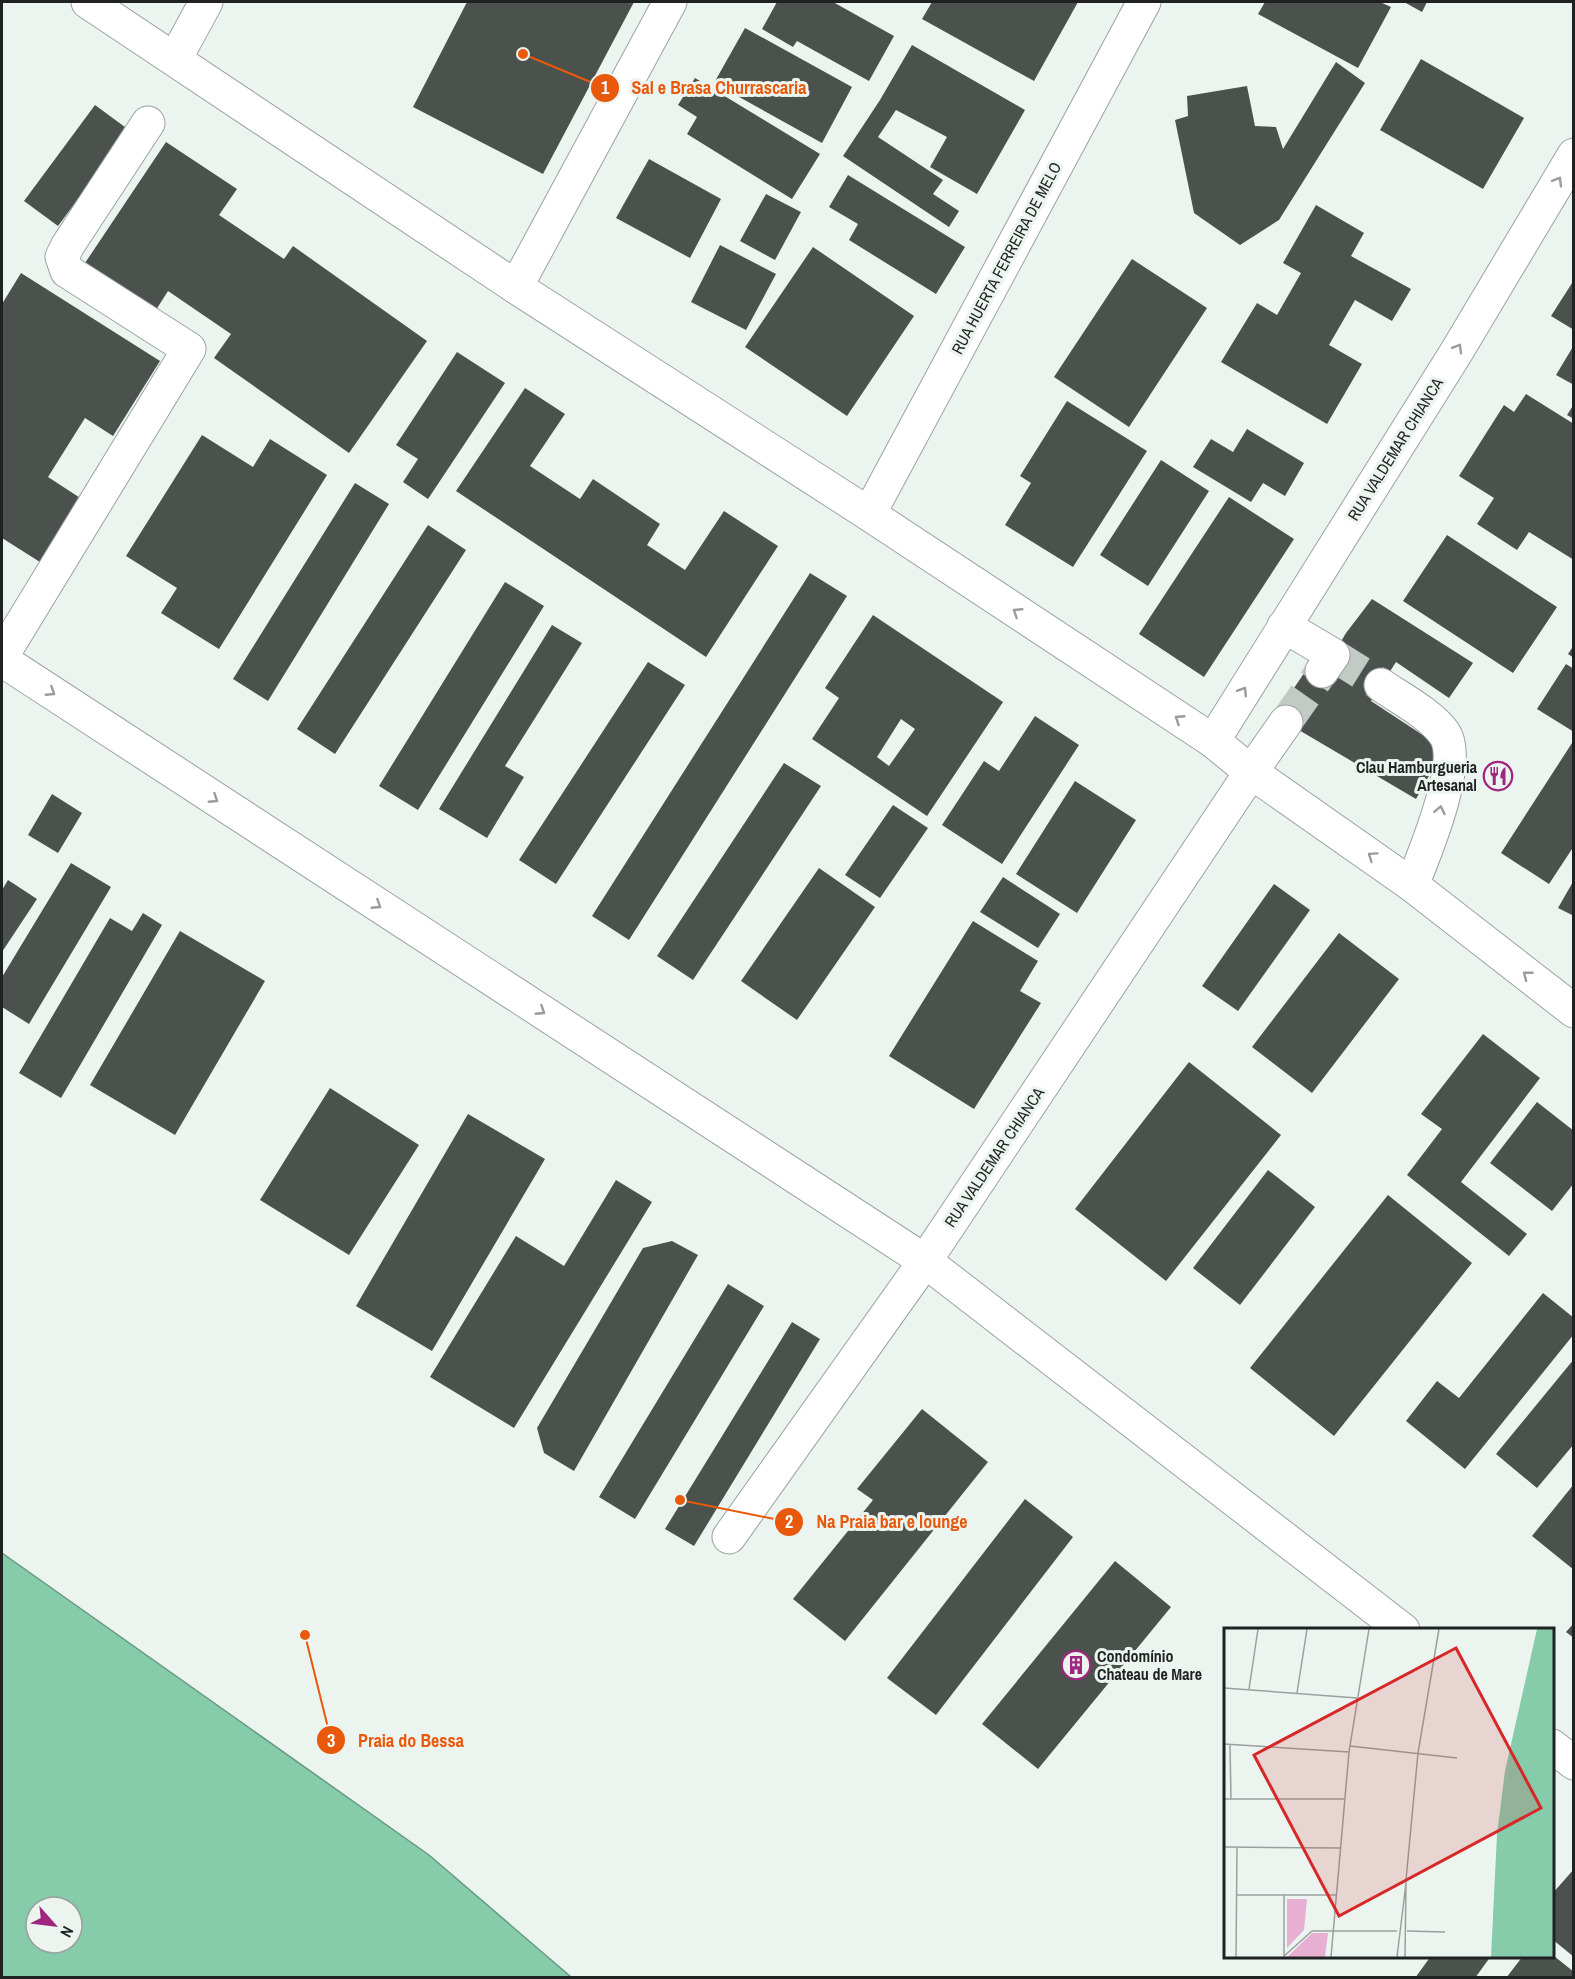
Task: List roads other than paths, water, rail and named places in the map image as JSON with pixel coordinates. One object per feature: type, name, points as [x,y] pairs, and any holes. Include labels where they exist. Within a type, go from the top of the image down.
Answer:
[{"type":"main road","points":[[88,2],[516,287],[869,514],[1213,741],[1251,771],[1412,885],[1574,1011]]},
{"type":"main road","points":[[175,59],[206,2]]},
{"type":"main road","points":[[516,287],[670,2]]},
{"type":"main road","name":"RUA HUERTA FERREIRA DE MELO","points":[[869,514],[1144,2]]},
{"type":"main road","points":[[147,123],[62,257],[67,271],[189,350],[37,596],[2,658],[925,1262],[1402,1628]]},
{"type":"main road","name":"RUA VALDEMAR CHIANCA","points":[[1213,741],[1457,351],[1574,155]]},
{"type":"main road","points":[[1284,626],[1328,663]]},
{"type":"main road","points":[[1381,685],[1426,716],[1445,734],[1450,752],[1437,822],[1412,885]]},
{"type":"main road","name":"RUA VALDEMAR CHIANCA","points":[[729,1538],[925,1262],[1251,771],[1286,722]]},
{"type":"main road","points":[[1554,1748],[1574,1763]]},
{"type":"tunnel","points":[[1333,655],[1381,685]]},
{"type":"tunnel","points":[[1286,722],[1322,671]]},
{"type":"place","name":"Sal e Brasa Churrascaria","points":[[523,54]]},
{"type":"place","name":"Clau Hamburgueria Artesanal","points":[[1498,776]]},
{"type":"place","name":"Na Praia bar e lounge","points":[[680,1500]]},
{"type":"place","name":"Praia do Bessa","points":[[305,1635]]},
{"type":"place","name":"Condomínio Chateau de Mare","points":[[1076,1665]]}]
